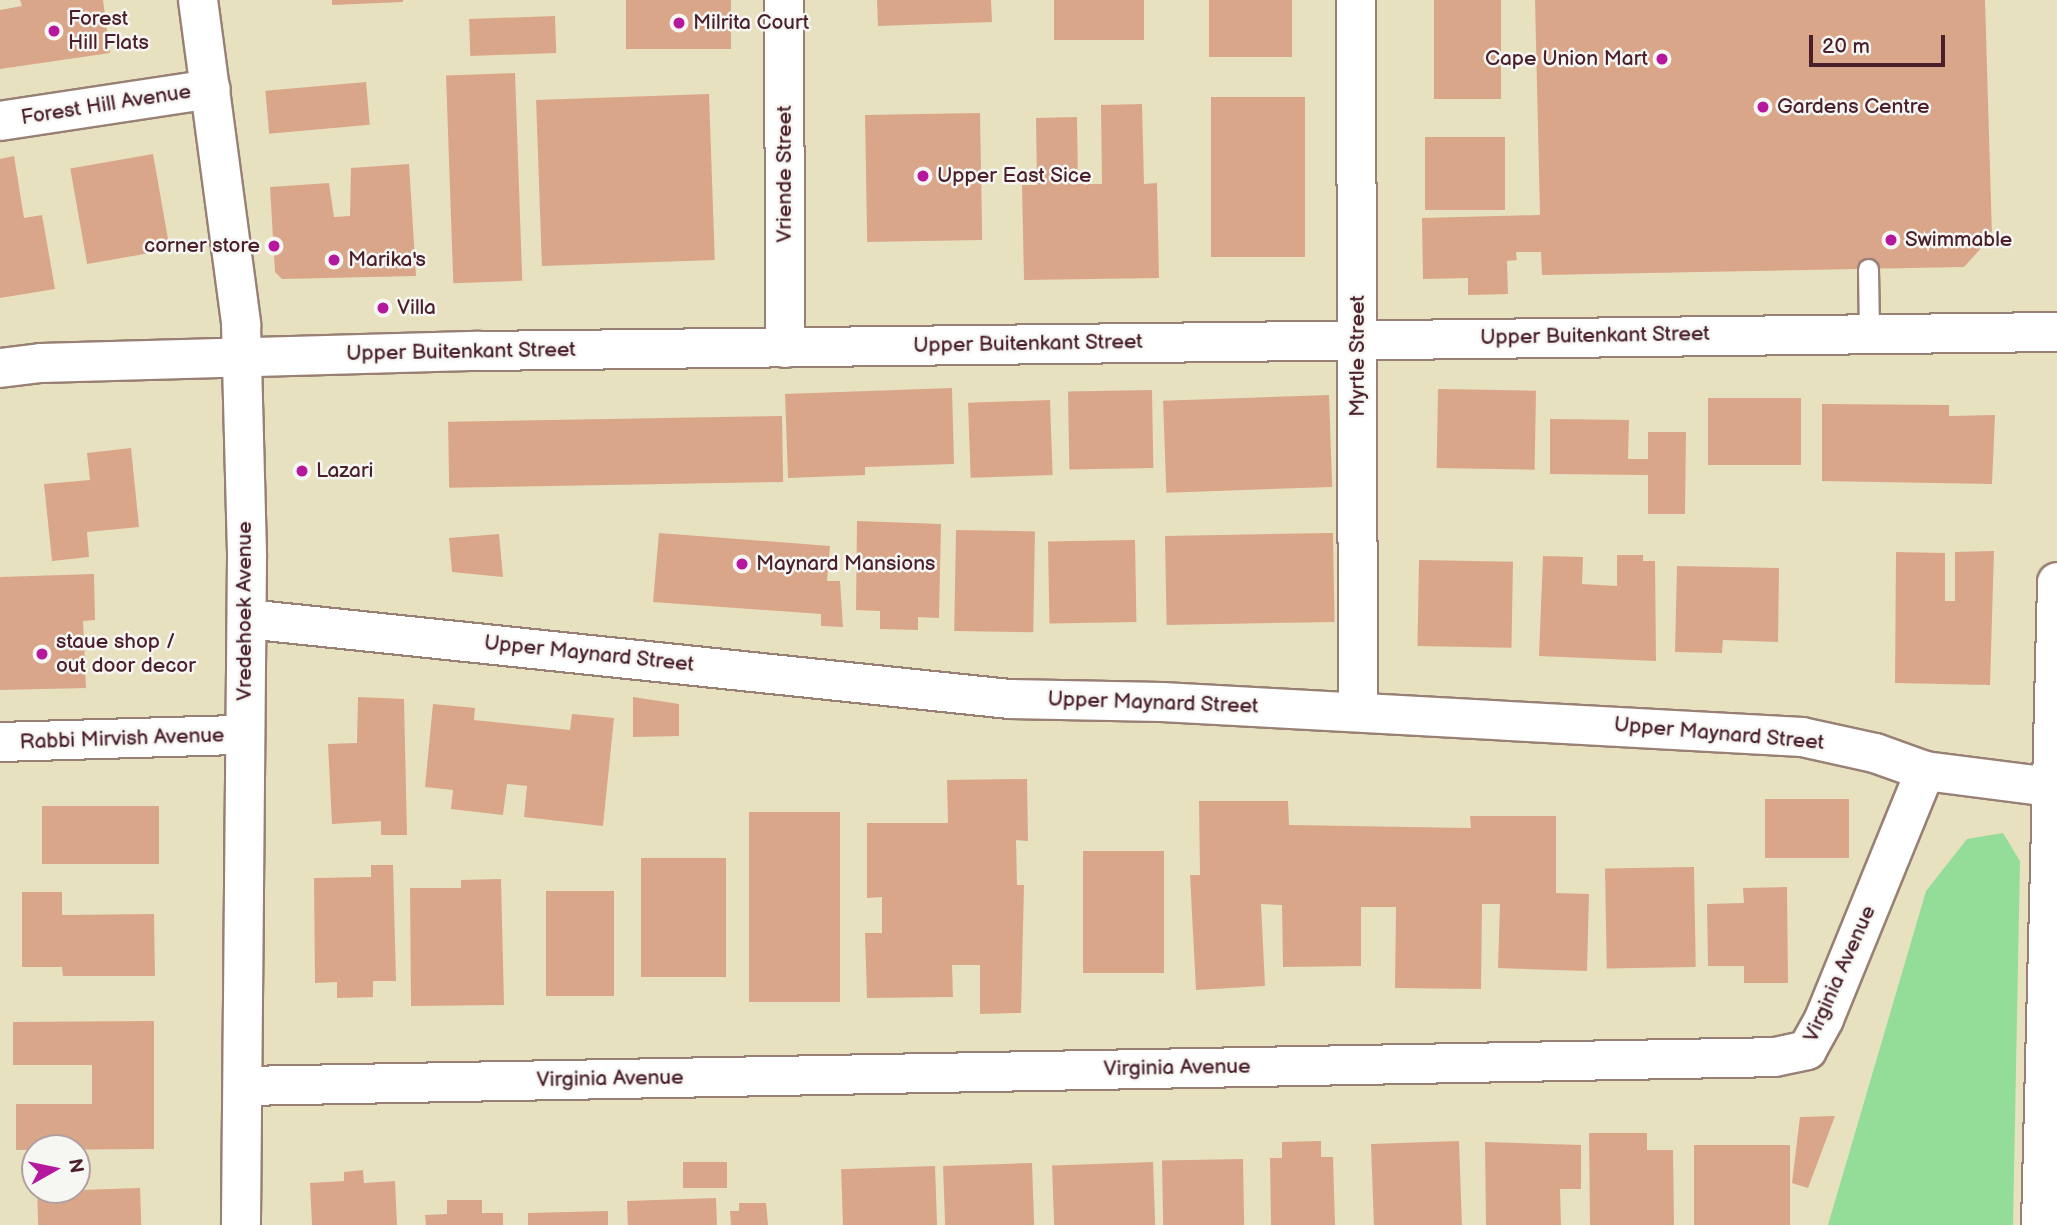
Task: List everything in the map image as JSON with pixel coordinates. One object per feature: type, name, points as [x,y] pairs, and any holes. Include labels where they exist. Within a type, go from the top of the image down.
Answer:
[{"type":"street","name":"Vredehoek Avenue","points":[[198,0],[241,324],[239,358],[247,619],[243,735],[241,1225]]},
{"type":"street","name":"Vriende Street","points":[[784,0],[785,348]]},
{"type":"street","name":"Myrtle Street","points":[[1356,0],[1358,711]]},
{"type":"street","name":"Forest Hill Avenue","points":[[0,121],[211,89]]},
{"type":"street","points":[[2057,317],[2057,333]]},
{"type":"street","name":"Upper Buitenkant Street","points":[[0,368],[41,363],[239,358],[1358,338],[2057,333]]},
{"type":"street","points":[[2041,1225],[2056,787],[2057,582]]},
{"type":"street","name":"Upper Maynard Street","points":[[247,619],[1010,699],[1358,711],[1802,737],[1925,771],[2056,787]]},
{"type":"street","name":"Rabbi Mirvish Avenue","points":[[0,742],[243,735]]},
{"type":"street","name":"Virginia Avenue","points":[[243,1086],[1775,1057],[1807,1050],[1824,1019],[1925,771]]},
{"type":"lane","points":[[1868,269],[1869,333]]},
{"type":"green space","points":[[2003,833],[2020,861],[2013,1225],[1828,1225],[1926,891],[1967,839]]},
{"type":"building","name":"Forest Hill Flats","points":[[20,0],[103,0],[110,53],[0,69],[0,10],[22,6]]},
{"type":"building","points":[[332,0],[403,0],[403,2],[332,5]]},
{"type":"building","name":"Milrita Court","points":[[626,0],[731,0],[731,49],[626,49]]},
{"type":"building","points":[[877,0],[991,0],[992,22],[878,26]]},
{"type":"building","points":[[1054,0],[1144,0],[1144,40],[1054,40]]},
{"type":"building","points":[[1209,0],[1292,0],[1292,57],[1209,57]]},
{"type":"building","points":[[1434,0],[1501,0],[1501,99],[1434,99]]},
{"type":"building","name":"Gardens Centre","points":[[1535,0],[1985,0],[1992,236],[1964,267],[1542,275],[1541,252],[1516,252],[1517,260],[1507,261],[1508,294],[1468,295],[1468,278],[1423,279],[1422,218],[1540,215]]},
{"type":"building","points":[[555,16],[556,53],[470,56],[469,19]]},
{"type":"building","points":[[515,73],[522,281],[453,283],[446,75]]},
{"type":"building","points":[[366,82],[370,125],[269,134],[265,91]]},
{"type":"building","points":[[709,94],[715,260],[542,266],[536,100]]},
{"type":"building","points":[[1211,97],[1305,97],[1305,257],[1211,257]]},
{"type":"building","points":[[1142,104],[1144,184],[1157,183],[1159,278],[1024,280],[1022,185],[1037,185],[1036,118],[1077,117],[1078,184],[1102,184],[1101,105]]},
{"type":"building","name":"Upper East Sice","points":[[980,113],[982,240],[867,242],[865,115]]},
{"type":"building","points":[[1425,137],[1505,137],[1505,210],[1425,210]]},
{"type":"building","points":[[153,154],[170,250],[87,264],[70,169]]},
{"type":"building","points":[[14,156],[24,218],[42,215],[55,289],[0,298],[0,159]]},
{"type":"building","points":[[409,164],[416,276],[282,279],[275,272],[270,187],[329,183],[334,217],[350,216],[351,168]]},
{"type":"building","points":[[952,388],[954,464],[865,467],[865,475],[788,478],[785,394]]},
{"type":"building","points":[[1438,389],[1536,391],[1535,470],[1437,468]]},
{"type":"building","points":[[1152,390],[1153,468],[1069,469],[1068,391]]},
{"type":"building","points":[[1329,395],[1332,487],[1166,493],[1163,401]]},
{"type":"building","points":[[1708,398],[1801,398],[1801,465],[1708,465]]},
{"type":"building","points":[[1050,400],[1053,475],[971,478],[968,403]]},
{"type":"building","points":[[1822,404],[1949,405],[1949,416],[1995,415],[1992,484],[1822,481]]},
{"type":"building","points":[[782,416],[783,482],[449,488],[448,422]]},
{"type":"building","points":[[1550,419],[1629,420],[1628,459],[1648,459],[1648,432],[1686,432],[1685,514],[1648,514],[1648,475],[1550,474]]},
{"type":"building","points":[[131,448],[139,527],[87,532],[89,557],[52,561],[44,484],[90,480],[87,453]]},
{"type":"building","points":[[857,521],[941,524],[939,618],[918,617],[918,630],[880,629],[880,611],[856,610]]},
{"type":"building","points":[[956,530],[1035,531],[1033,632],[954,631]]},
{"type":"building","name":"Maynard Mansions","points":[[659,533],[830,546],[827,581],[840,581],[843,627],[821,626],[821,614],[653,602]]},
{"type":"building","points":[[1333,533],[1335,622],[1167,625],[1165,536]]},
{"type":"building","points":[[499,534],[503,577],[452,572],[449,538]]},
{"type":"building","points":[[1135,540],[1136,622],[1049,624],[1048,542]]},
{"type":"building","points":[[1994,551],[1990,685],[1895,683],[1896,552],[1945,553],[1945,601],[1955,601],[1955,552]]},
{"type":"building","points":[[1617,555],[1643,555],[1643,561],[1655,561],[1656,661],[1539,656],[1543,556],[1583,557],[1582,584],[1617,586]]},
{"type":"building","points":[[1419,560],[1513,562],[1511,648],[1417,646]]},
{"type":"building","points":[[1677,566],[1779,568],[1778,642],[1723,640],[1722,653],[1675,652]]},
{"type":"building","name":"staue shop / out door decor","points":[[94,574],[95,620],[83,621],[86,688],[0,690],[0,577]]},
{"type":"building","points":[[358,697],[404,699],[407,835],[381,835],[381,821],[332,824],[328,744],[357,743]]},
{"type":"building","points":[[633,697],[679,704],[679,736],[633,737]]},
{"type":"building","points":[[433,704],[475,708],[474,720],[570,730],[572,714],[614,718],[603,826],[524,817],[527,786],[507,784],[503,815],[451,809],[453,790],[425,787]]},
{"type":"building","points":[[1027,779],[1028,841],[1016,840],[1017,885],[1024,885],[1021,1013],[980,1014],[980,965],[952,965],[953,997],[867,998],[865,933],[882,933],[882,897],[867,898],[867,823],[948,823],[947,780]]},
{"type":"building","points":[[1765,799],[1849,799],[1849,858],[1765,858]]},
{"type":"building","points":[[1199,801],[1288,801],[1289,825],[1471,828],[1470,816],[1556,816],[1556,893],[1589,894],[1587,971],[1498,968],[1500,904],[1482,904],[1481,989],[1395,988],[1396,907],[1361,907],[1361,966],[1283,967],[1282,905],[1261,904],[1265,986],[1196,990],[1190,875],[1200,875]]},
{"type":"building","points":[[42,806],[159,806],[159,864],[42,864]]},
{"type":"building","points":[[749,812],[840,812],[840,1002],[749,1002]]},
{"type":"building","points":[[1083,851],[1164,851],[1164,973],[1083,973]]},
{"type":"building","points":[[641,858],[726,858],[726,977],[641,977]]},
{"type":"building","points":[[371,865],[393,865],[396,981],[373,981],[373,997],[337,998],[337,982],[315,983],[314,878],[371,877]]},
{"type":"building","points":[[1694,867],[1696,967],[1607,969],[1605,869]]},
{"type":"building","points":[[501,879],[504,1005],[411,1006],[410,888],[461,888],[461,880]]},
{"type":"building","points":[[1787,887],[1788,983],[1744,983],[1744,966],[1708,966],[1707,904],[1744,903],[1743,888]]},
{"type":"building","points":[[546,891],[614,891],[614,996],[546,996]]},
{"type":"building","points":[[22,892],[62,892],[62,915],[154,914],[155,976],[63,976],[62,967],[22,967]]},
{"type":"building","points":[[154,1021],[154,1149],[91,1149],[91,1134],[21,1134],[21,1150],[16,1150],[16,1104],[92,1104],[92,1065],[13,1065],[13,1022]]},
{"type":"building","points":[[1835,1116],[1808,1188],[1792,1183],[1800,1117]]},
{"type":"building","points":[[1589,1133],[1647,1133],[1647,1150],[1673,1150],[1674,1225],[1590,1225]]},
{"type":"building","points":[[1321,1141],[1321,1157],[1333,1157],[1335,1225],[1271,1225],[1270,1158],[1282,1158],[1282,1142]]},
{"type":"building","points":[[1459,1141],[1462,1225],[1374,1225],[1371,1144]]},
{"type":"building","points":[[1485,1142],[1581,1145],[1581,1189],[1560,1189],[1561,1225],[1486,1225]]},
{"type":"building","points":[[1694,1145],[1790,1145],[1790,1225],[1694,1225]]},
{"type":"building","points":[[1243,1159],[1244,1225],[1163,1225],[1162,1160]]},
{"type":"building","points":[[683,1162],[727,1162],[727,1188],[683,1188]]},
{"type":"building","points":[[1153,1162],[1155,1225],[1054,1225],[1052,1166]]},
{"type":"building","points":[[1032,1163],[1034,1225],[945,1225],[943,1166]]},
{"type":"building","points":[[935,1166],[937,1225],[843,1225],[841,1169]]},
{"type":"building","points":[[363,1170],[364,1183],[395,1181],[397,1225],[312,1225],[310,1183],[344,1181],[344,1172]]},
{"type":"building","points":[[140,1188],[141,1225],[38,1225],[37,1204],[91,1204],[91,1190]]},
{"type":"building","points":[[716,1198],[717,1225],[628,1225],[627,1201]]},
{"type":"building","points":[[447,1200],[482,1200],[482,1213],[503,1213],[503,1225],[426,1225],[425,1215],[447,1214]]},
{"type":"building","points":[[739,1203],[766,1203],[768,1225],[731,1225],[730,1211],[739,1211]]},
{"type":"building","points":[[608,1211],[608,1225],[528,1225],[528,1213]]},
{"type":"place","name":"Milrita Court","points":[[679,23]]},
{"type":"place","name":"Forest Hill Flats","points":[[54,31]]},
{"type":"place","name":"Cape Union Mart","points":[[1662,59]]},
{"type":"place","name":"Gardens Centre","points":[[1763,107]]},
{"type":"place","name":"Upper East Sice","points":[[923,176]]},
{"type":"place","name":"Swimmable","points":[[1891,240]]},
{"type":"place","name":"corner store","points":[[274,246]]},
{"type":"place","name":"Marika's","points":[[334,260]]},
{"type":"place","name":"Villa","points":[[383,308]]},
{"type":"place","name":"Lazari","points":[[302,471]]},
{"type":"place","name":"Maynard Mansions","points":[[742,564]]},
{"type":"place","name":"staue shop / out door decor","points":[[42,654]]}]
